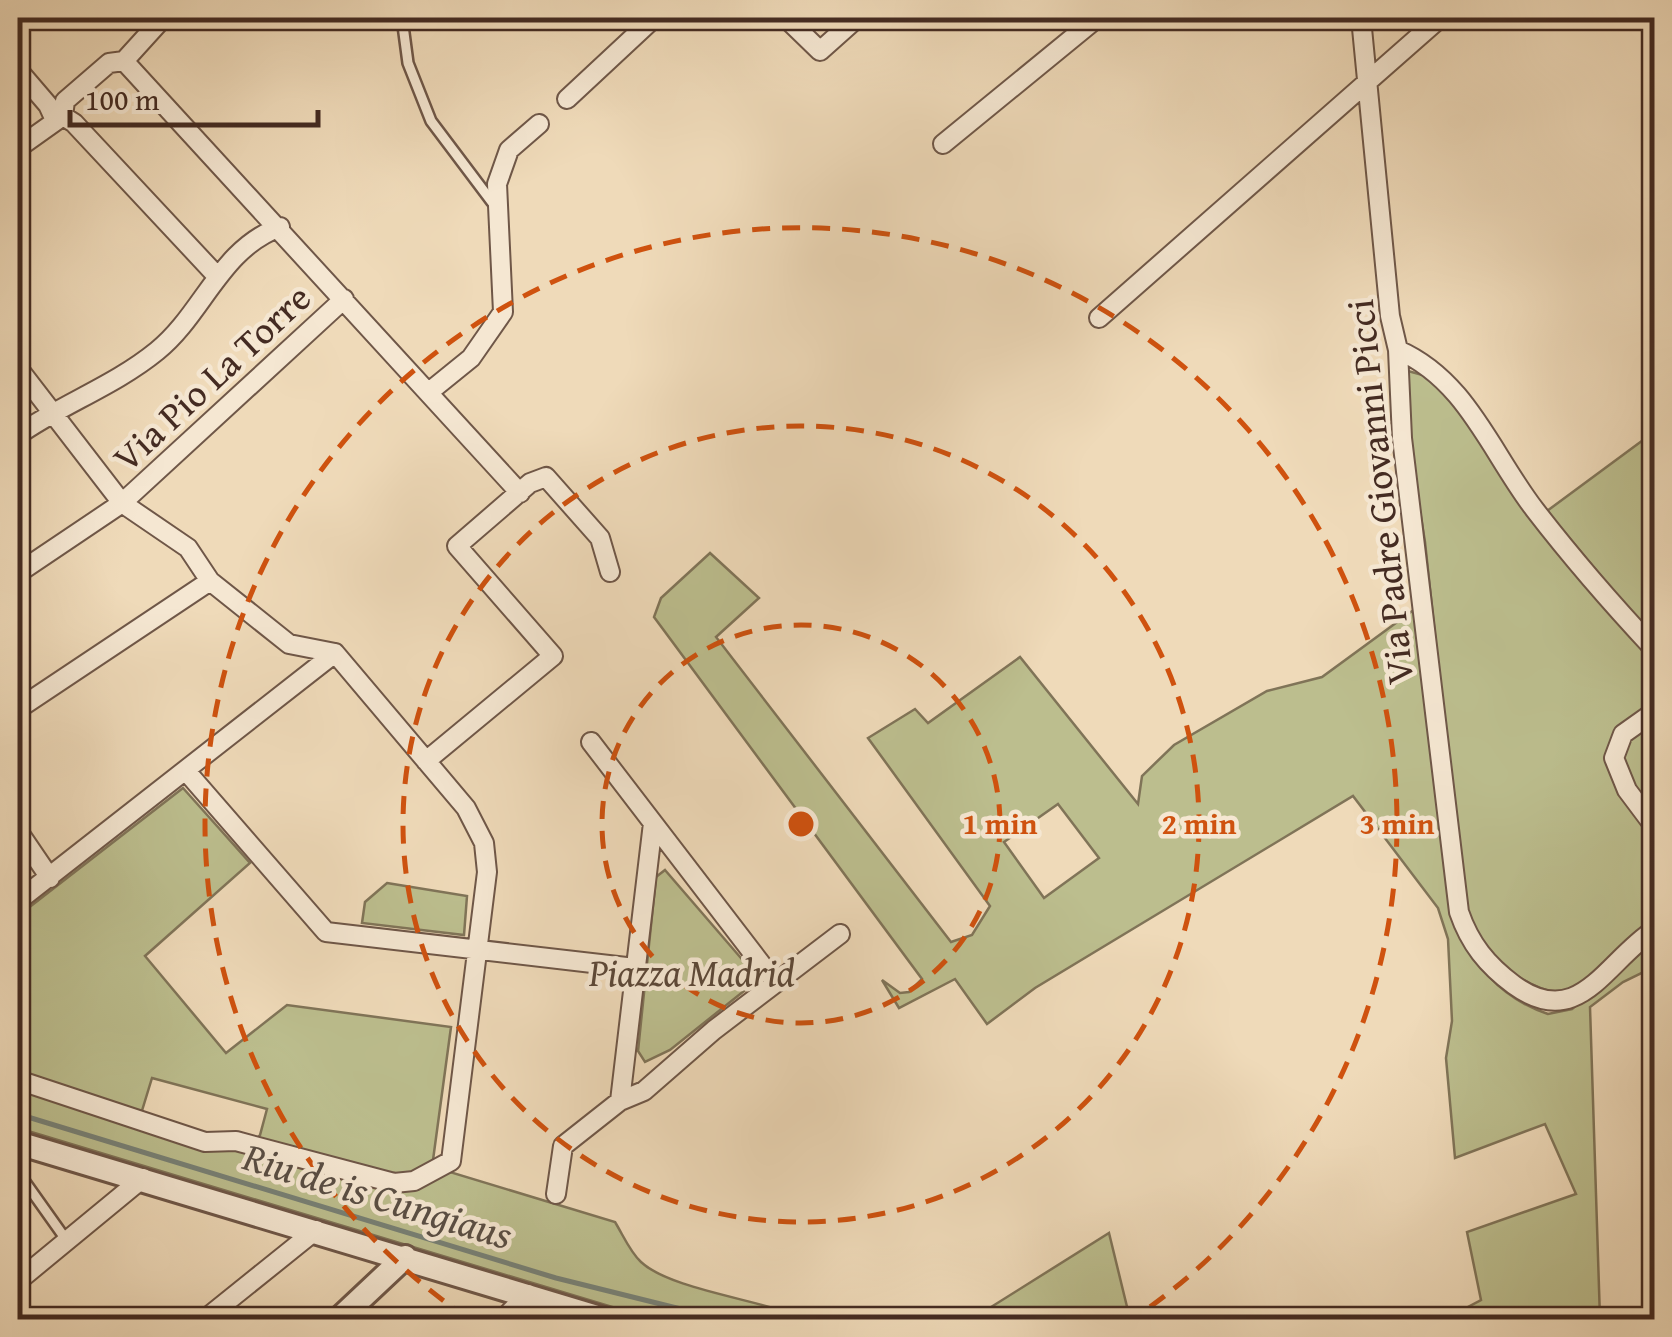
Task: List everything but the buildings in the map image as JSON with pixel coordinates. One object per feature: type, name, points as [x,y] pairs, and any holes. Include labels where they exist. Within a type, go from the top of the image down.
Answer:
[{"type":"street","points":[[18,148],[58,117],[65,101],[109,62],[124,61],[162,18]]},
{"type":"street","points":[[567,100],[654,18]]},
{"type":"street","points":[[786,18],[820,51],[857,18]]},
{"type":"street","points":[[943,144],[1097,18]]},
{"type":"street","name":"Via Padre Giovanni Picci","points":[[1361,18],[1390,316],[1398,350],[1402,438],[1459,912],[1480,955],[1528,995],[1554,1004],[1573,999],[1654,930]]},
{"type":"street","points":[[1099,318],[1440,18]]},
{"type":"street","points":[[124,61],[280,226],[520,492]]},
{"type":"street","points":[[18,70],[58,117],[74,123],[216,275]]},
{"type":"street","points":[[429,392],[471,358],[503,312],[495,209],[498,184],[509,150],[539,124]]},
{"type":"street","points":[[18,435],[50,413],[93,394],[154,354],[176,334],[216,275],[264,233],[280,226]]},
{"type":"street","name":"Via Pio La Torre","points":[[18,574],[122,503],[344,299]]},
{"type":"street","points":[[1398,350],[1424,361],[1452,386],[1532,507],[1654,648]]},
{"type":"street","points":[[18,368],[122,503],[188,548],[210,581],[289,644],[334,653],[466,808],[484,843],[487,872],[451,1161],[414,1181],[394,1183],[236,1140],[204,1142],[18,1080]]},
{"type":"street","points":[[426,760],[552,656],[457,546],[520,492],[546,477],[600,538],[610,572]]},
{"type":"street","points":[[18,708],[210,581]]},
{"type":"street","points":[[18,902],[334,653]]},
{"type":"street","points":[[1654,712],[1622,734],[1614,758],[1627,790],[1654,826]]},
{"type":"street","points":[[591,742],[775,982]]},
{"type":"street","points":[[186,771],[326,932],[635,968]]},
{"type":"street","points":[[620,1100],[653,823]]},
{"type":"street","points":[[18,831],[50,878]]},
{"type":"street","points":[[648,868],[680,858]]},
{"type":"street","points":[[556,1194],[563,1146],[620,1100],[652,1084],[775,982],[840,934]]},
{"type":"street","points":[[624,1070],[652,1084]]},
{"type":"street","points":[[18,1142],[607,1320]]},
{"type":"street","points":[[18,1281],[143,1178]]},
{"type":"street","points":[[204,1320],[316,1230]]},
{"type":"street","points":[[338,1320],[404,1257]]},
{"type":"street","points":[[502,1320],[528,1294]]},
{"type":"lane","points":[[402,18],[408,63],[432,121],[470,175],[489,192],[495,209]]},
{"type":"lane","points":[[18,1172],[66,1241]]},
{"type":"green space","points":[[1408,371],[1437,379],[1654,655],[1654,703],[1621,728],[1619,789],[1654,836],[1654,923],[1594,977],[1560,994],[1528,983],[1504,966],[1465,916],[1425,542],[1402,399]]},
{"type":"green space","points":[[1654,432],[1654,640],[1547,511]]},
{"type":"green space","points":[[710,553],[759,598],[716,637],[951,942],[972,935],[990,906],[868,738],[915,709],[928,723],[1020,657],[1138,804],[1142,776],[1174,745],[1267,691],[1322,677],[1415,609],[1454,915],[1477,963],[1516,999],[1548,1014],[1572,1009],[1654,939],[1654,967],[1623,982],[1590,1007],[1600,1319],[1445,1319],[1481,1300],[1467,1232],[1576,1194],[1545,1124],[1455,1158],[1446,1058],[1452,1021],[1448,939],[1438,908],[1353,796],[1035,988],[987,1024],[955,979],[899,1008],[882,980],[900,993],[909,992],[922,979],[654,617],[661,598]],"holes":[[[1058,804],[1099,858],[1044,898],[1004,842]]]},
{"type":"green space","points":[[1654,720],[1654,816],[1632,781],[1621,752],[1629,738]]},
{"type":"green space","points":[[183,788],[250,863],[145,956],[226,1053],[287,1005],[451,1027],[433,1160],[443,1170],[615,1222],[637,1258],[655,1272],[806,1319],[652,1319],[18,1128],[18,916]],"holes":[[[152,1078],[267,1109],[260,1135],[244,1152],[137,1127]]]},
{"type":"green space","name":"Piazza Madrid","points":[[665,870],[759,979],[670,1050],[645,1062],[638,1051],[656,877]]},
{"type":"green space","points":[[387,883],[467,896],[464,935],[362,923],[365,902]]},
{"type":"green space","points":[[1109,1233],[1130,1319],[972,1319]]},
{"type":"waterway","name":"Riu de is Cungiaus","points":[[18,1114],[556,1278],[725,1320]]}]
